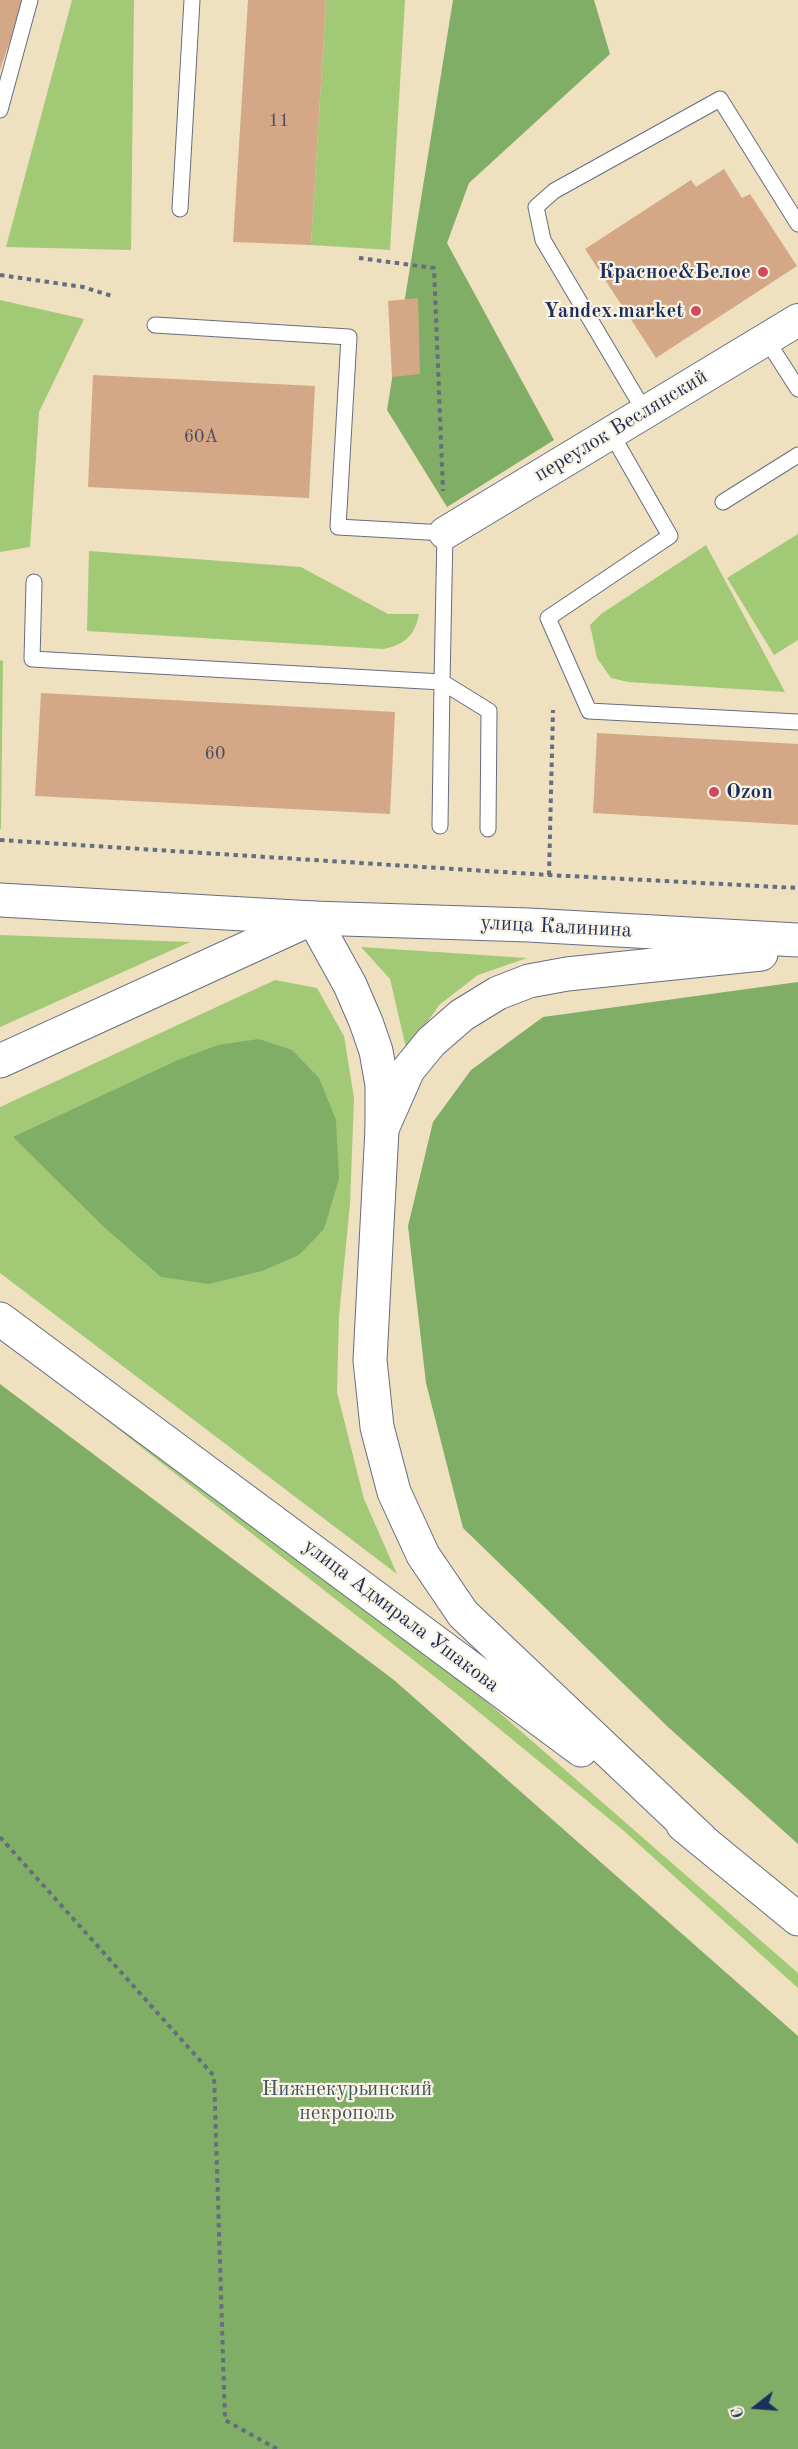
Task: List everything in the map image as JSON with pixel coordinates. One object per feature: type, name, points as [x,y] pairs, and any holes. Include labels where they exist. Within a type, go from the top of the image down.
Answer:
[{"type":"main road","name":"улица Калинина","points":[[0,900],[313,918],[528,925],[798,940]]},
{"type":"main road","name":"улица Калинина","points":[[0,1061],[313,918]]},
{"type":"main road","points":[[313,918],[350,985],[373,1041],[382,1084],[382,1129],[370,1360],[377,1427],[394,1492],[423,1555],[463,1614],[701,1839]]},
{"type":"main road","points":[[382,1129],[408,1070],[431,1042],[462,1015],[498,993],[529,981],[567,974],[798,950]]},
{"type":"main road","name":"улица Адмирала Ушакова","points":[[0,1319],[701,1839],[798,1919]]},
{"type":"street","name":"переулок Веслянский","points":[[445,534],[798,320]]},
{"type":"lane","points":[[0,110],[30,0]]},
{"type":"lane","points":[[180,209],[192,0]]},
{"type":"lane","points":[[645,412],[543,240],[536,207],[554,191],[720,99],[798,224]]},
{"type":"lane","points":[[155,325],[349,337],[338,527],[445,534],[440,826]]},
{"type":"lane","points":[[766,339],[798,388]]},
{"type":"lane","points":[[611,433],[670,536],[548,618],[589,711],[798,722]]},
{"type":"lane","points":[[723,502],[798,455]]},
{"type":"lane","points":[[34,582],[32,659],[442,682],[489,711],[488,829]]},
{"type":"path","points":[[359,258],[434,268],[445,534]]},
{"type":"path","points":[[0,275],[83,287],[112,296]]},
{"type":"path","points":[[549,875],[553,710]]},
{"type":"path","points":[[0,840],[549,875],[798,888]]},
{"type":"path","points":[[0,1837],[214,2076],[225,2420],[278,2449]]},
{"type":"green space","points":[[72,0],[134,0],[131,250],[6,247]]},
{"type":"green space","points":[[326,0],[405,0],[390,250],[311,245]]},
{"type":"green space","points":[[453,0],[594,0],[610,54],[469,183],[447,243],[554,440],[447,507],[387,410]]},
{"type":"green space","points":[[0,300],[84,319],[39,412],[30,547],[0,552]]},
{"type":"green space","points":[[798,534],[798,640],[774,655],[727,578]]},
{"type":"green space","points":[[706,545],[785,692],[628,682],[611,678],[597,658],[590,625],[601,614]]},
{"type":"green space","points":[[89,551],[301,567],[388,614],[419,614],[415,628],[403,642],[383,649],[87,631]]},
{"type":"green space","points":[[0,660],[3,661],[1,829],[0,829]]},
{"type":"green space","points":[[0,935],[190,942],[0,1027]]},
{"type":"green space","points":[[361,947],[527,958],[478,975],[439,1005],[407,1052],[390,979]]},
{"type":"green space","points":[[275,980],[317,988],[344,1036],[354,1098],[350,1204],[339,1316],[337,1392],[364,1499],[397,1574],[0,1273],[0,1107]]},
{"type":"green space","points":[[798,982],[798,1844],[668,1727],[463,1528],[426,1383],[408,1226],[433,1122],[471,1070],[543,1017]]},
{"type":"green space","points":[[259,1039],[292,1050],[319,1078],[336,1120],[339,1179],[324,1229],[299,1255],[262,1271],[209,1284],[161,1277],[104,1227],[13,1137],[178,1060],[218,1045]]},
{"type":"green space","points":[[0,1332],[469,1686],[798,1973],[798,1988],[624,1831],[458,1695],[67,1389],[0,1340]]},
{"type":"green space","name":"Нижнекурьинский некрополь","points":[[0,1384],[394,1680],[798,2036],[798,2449],[0,2449]]},
{"type":"building","points":[[0,0],[24,0],[0,70]]},
{"type":"building","points":[[248,0],[326,0],[311,245],[233,242]]},
{"type":"building","points":[[724,169],[742,198],[750,194],[797,266],[656,358],[585,249],[691,180],[696,187]]},
{"type":"building","points":[[418,298],[420,374],[392,377],[388,301]]},
{"type":"building","points":[[93,375],[315,386],[309,498],[88,487]]},
{"type":"building","points":[[41,693],[395,712],[390,814],[35,796]]},
{"type":"building","points":[[597,733],[798,744],[798,825],[593,813]]},
{"type":"place","name":"Красное&Белое","points":[[763,272]]},
{"type":"place","name":"Yandex.market","points":[[696,311]]},
{"type":"place","name":"Ozon","points":[[714,792]]}]
